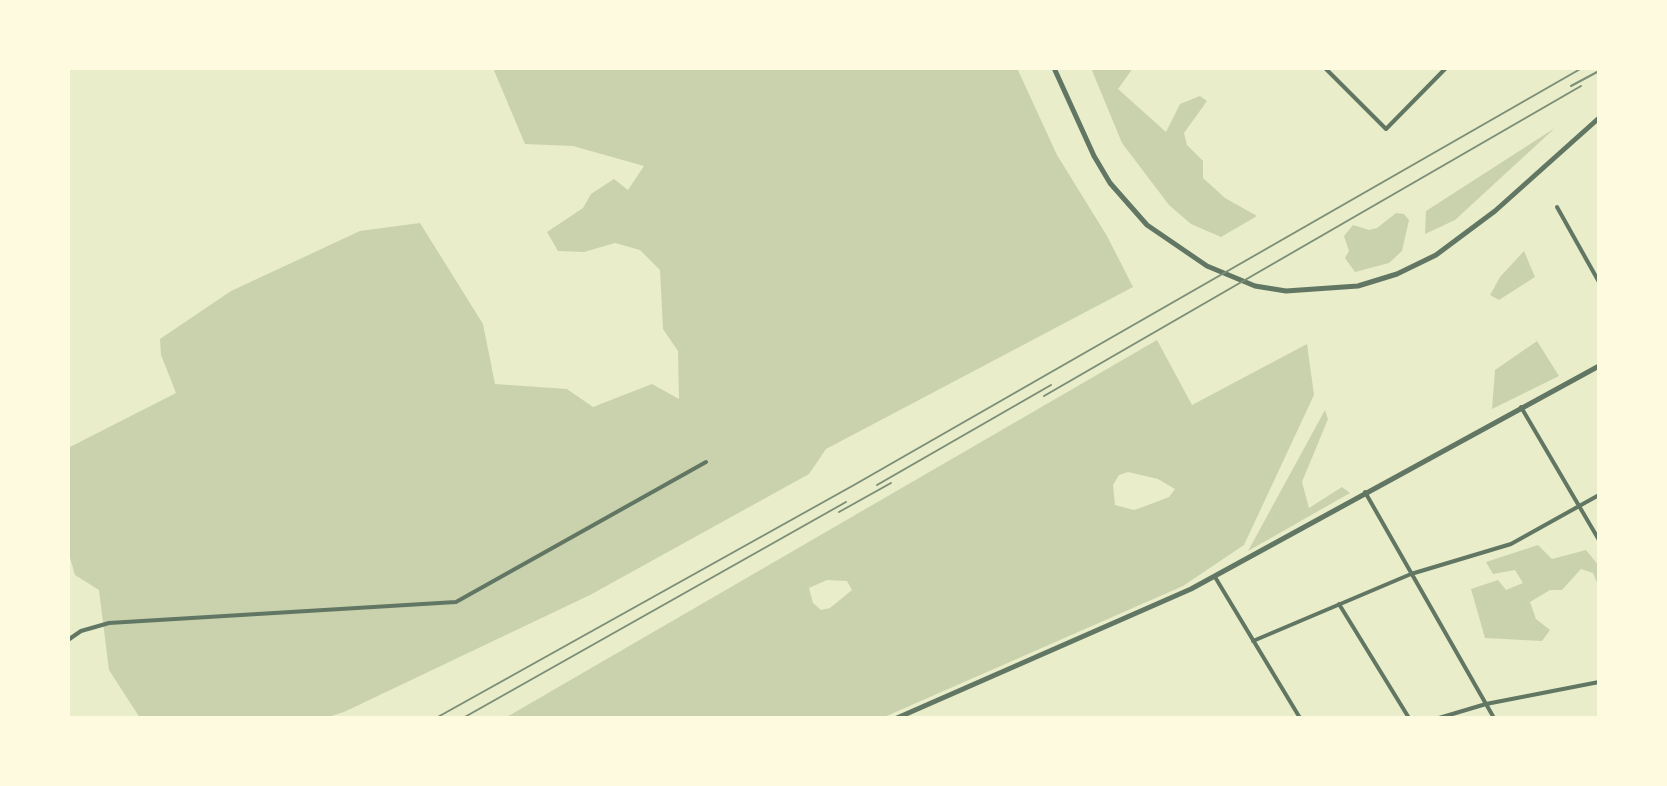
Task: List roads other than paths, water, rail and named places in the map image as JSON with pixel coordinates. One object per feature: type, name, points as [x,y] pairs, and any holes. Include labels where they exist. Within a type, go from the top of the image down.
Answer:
[{"type":"street","points":[[1054,68],[1102,169],[1130,207],[1166,241],[1226,275],[1255,286],[1286,291],[1321,291],[1358,286],[1397,274],[1436,255],[1476,227],[1599,118]]},
{"type":"street","points":[[1325,68],[1386,129],[1446,68]]},
{"type":"street","points":[[1557,207],[1599,282]]},
{"type":"street","points":[[897,718],[1215,577],[1599,366]]},
{"type":"street","points":[[1521,407],[1599,540]]},
{"type":"street","points":[[68,640],[81,631],[109,623],[456,602],[706,462]]},
{"type":"street","points":[[1365,492],[1494,718]]},
{"type":"street","points":[[1253,641],[1411,574],[1511,544],[1599,495]]},
{"type":"street","points":[[1215,577],[1300,718]]},
{"type":"street","points":[[1339,604],[1409,718]]},
{"type":"street","points":[[1439,718],[1486,704],[1599,682]]},
{"type":"street","points":[[1141,718],[1156,718]]},
{"type":"railway","points":[[436,718],[854,485],[1582,68]]},
{"type":"railway","points":[[1571,86],[1599,71]]},
{"type":"railway","points":[[1044,396],[1581,86]]},
{"type":"railway","points":[[877,485],[1051,385]]},
{"type":"railway","points":[[839,512],[891,483]]},
{"type":"railway","points":[[463,718],[846,502]]}]
